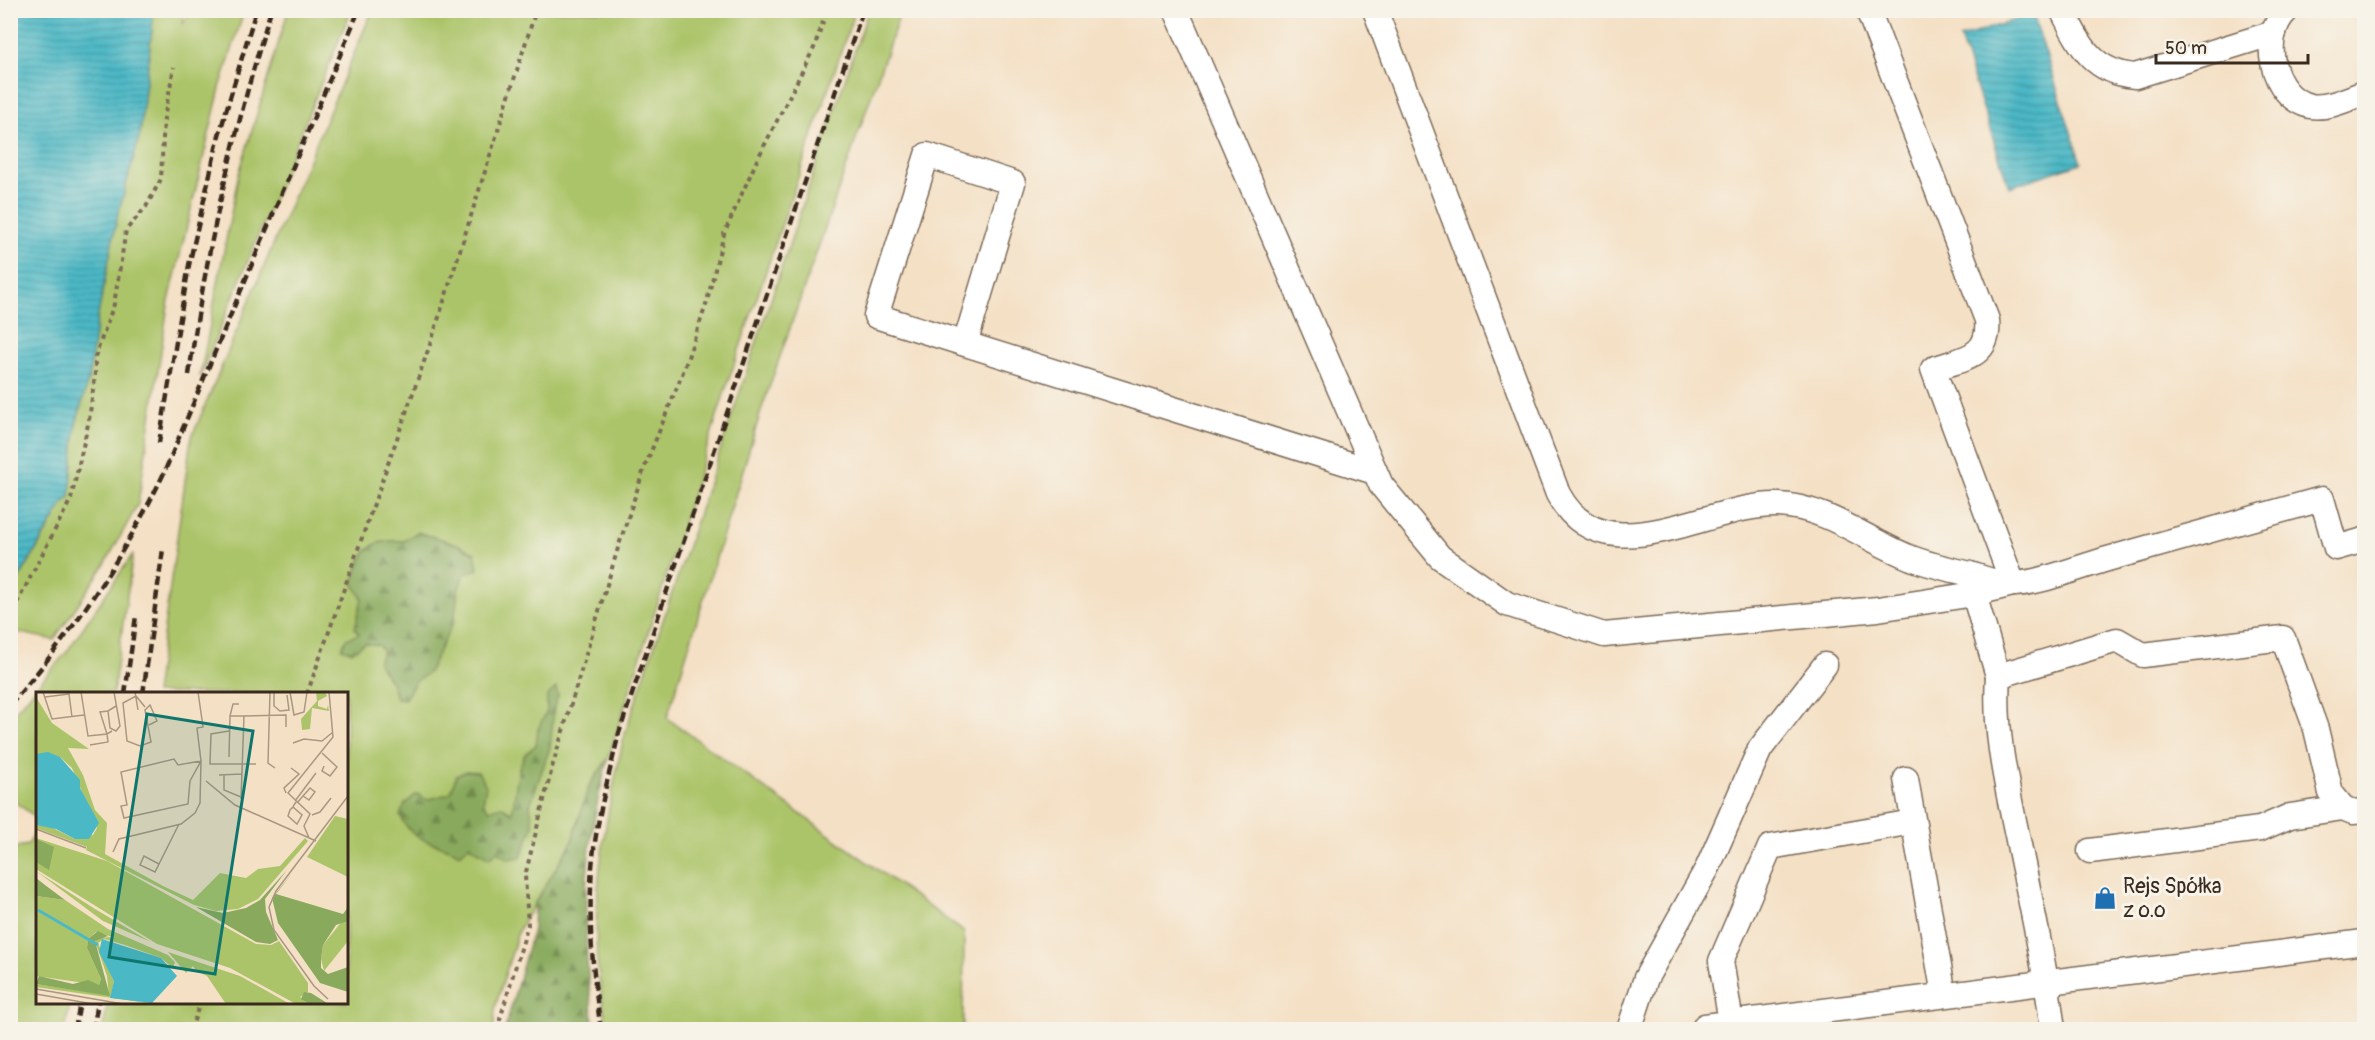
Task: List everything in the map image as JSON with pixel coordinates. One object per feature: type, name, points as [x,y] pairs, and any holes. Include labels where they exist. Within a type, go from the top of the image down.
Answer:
[{"type":"lane","points":[[1176,10],[1381,485],[1440,557],[1508,604],[1604,635],[1878,609],[1974,594],[2322,500],[2336,548],[2364,540]]},
{"type":"lane","points":[[1375,10],[1558,494],[1567,510],[1583,523],[1604,532],[1620,535],[1667,530],[1738,508],[1798,506],[1824,515],[1911,558],[2013,584]]},
{"type":"lane","points":[[1868,10],[1987,320],[1986,342],[1979,352],[1933,369],[2013,584]]},
{"type":"lane","points":[[2062,10],[2076,38],[2096,61],[2114,74],[2135,76],[2274,33]]},
{"type":"lane","points":[[2287,10],[2279,18],[2274,33],[2272,54],[2277,77],[2289,96],[2310,106],[2328,105],[2364,93]]},
{"type":"lane","points":[[965,344],[1013,183],[927,155],[876,316],[965,344],[1375,472]]},
{"type":"lane","points":[[1974,594],[1998,676],[1996,710],[2004,771],[2047,982],[2053,1029]]},
{"type":"lane","points":[[1998,676],[2117,640],[2143,655],[2283,638],[2316,729],[2331,794],[2354,809]]},
{"type":"lane","points":[[1629,1029],[1646,978],[1708,867],[1760,749],[1825,665]]},
{"type":"lane","points":[[1905,779],[1944,995]]},
{"type":"lane","points":[[2090,851],[2260,829],[2290,816],[2354,809]]},
{"type":"lane","points":[[1731,1023],[1720,961],[1770,848],[1913,822]]},
{"type":"lane","points":[[1705,1026],[2364,942]]},
{"type":"path","points":[[307,692],[433,336],[536,10]]},
{"type":"path","points":[[500,1029],[500,1019],[528,925],[525,876],[553,764],[618,548],[644,469],[687,361],[706,305],[724,234],[757,160],[813,48],[827,10]]},
{"type":"path","points":[[10,609],[18,602],[71,499],[89,420],[95,357],[114,304],[126,230],[146,207],[161,179],[164,118],[174,67]]},
{"type":"path","points":[[191,1029],[199,1004]]},
{"type":"green space","points":[[154,11],[184,11],[182,25],[191,11],[244,11],[220,88],[168,305],[138,504],[105,564],[54,640],[11,631],[11,605],[15,599],[15,586],[64,502],[70,497],[76,424],[89,377],[96,325],[117,218],[140,134]]},
{"type":"green space","points":[[288,11],[351,11],[200,377],[238,177]]},
{"type":"green space","points":[[372,11],[855,11],[725,391],[608,759],[589,786],[571,844],[519,929],[495,1008],[494,1029],[102,1030],[108,1004],[348,1004],[348,692],[155,692],[191,439]]},
{"type":"green space","points":[[868,11],[901,11],[762,408],[667,718],[964,932],[963,1029],[607,1029],[598,965],[597,900],[603,844],[625,733]]},
{"type":"green space","points":[[417,532],[457,544],[475,553],[478,569],[464,574],[458,591],[454,621],[428,673],[415,682],[405,699],[396,698],[392,684],[378,662],[383,651],[378,645],[365,643],[352,652],[342,648],[346,639],[359,634],[355,628],[362,598],[353,583],[364,555],[374,545],[382,542],[404,541]]},
{"type":"green space","points":[[133,554],[113,692],[36,692],[36,817],[11,799],[11,716],[66,653]]},
{"type":"green space","points":[[556,688],[558,696],[554,707],[550,747],[530,805],[533,826],[521,857],[508,859],[497,851],[490,858],[469,846],[460,854],[426,841],[412,832],[400,815],[405,804],[417,794],[427,800],[451,793],[456,776],[466,771],[478,772],[486,786],[483,803],[489,810],[501,806],[512,813],[519,768],[525,754],[536,745],[538,729],[547,711],[547,696]]},
{"type":"green space","points":[[608,759],[593,828],[586,893],[587,959],[594,1029],[505,1029],[533,929],[534,904],[571,844],[589,786]]},
{"type":"green space","points":[[36,830],[36,1004],[70,1004],[65,1029],[11,1029],[11,848],[28,845]]},
{"type":"water","points":[[11,10],[154,11],[140,134],[117,218],[96,325],[89,377],[76,424],[70,497],[64,502],[15,585],[15,599],[11,605]]},
{"type":"water","points":[[2033,14],[2081,163],[2009,187],[1960,38]]},
{"type":"railway","points":[[159,443],[189,265],[219,135],[256,10]]},
{"type":"railway","points":[[189,375],[222,191],[271,10]]},
{"type":"railway","points":[[10,705],[54,651],[95,594],[114,565],[164,473],[359,10]]},
{"type":"railway","points":[[601,1030],[591,941],[592,868],[601,809],[619,733],[863,10]]},
{"type":"railway","points":[[143,692],[163,549]]},
{"type":"railway","points":[[125,692],[136,616]]},
{"type":"railway","points":[[75,1030],[80,1004]]},
{"type":"railway","points":[[93,1030],[98,1004]]},
{"type":"place","name":"Rejs Spółka z o.o","points":[[2105,898]]}]
